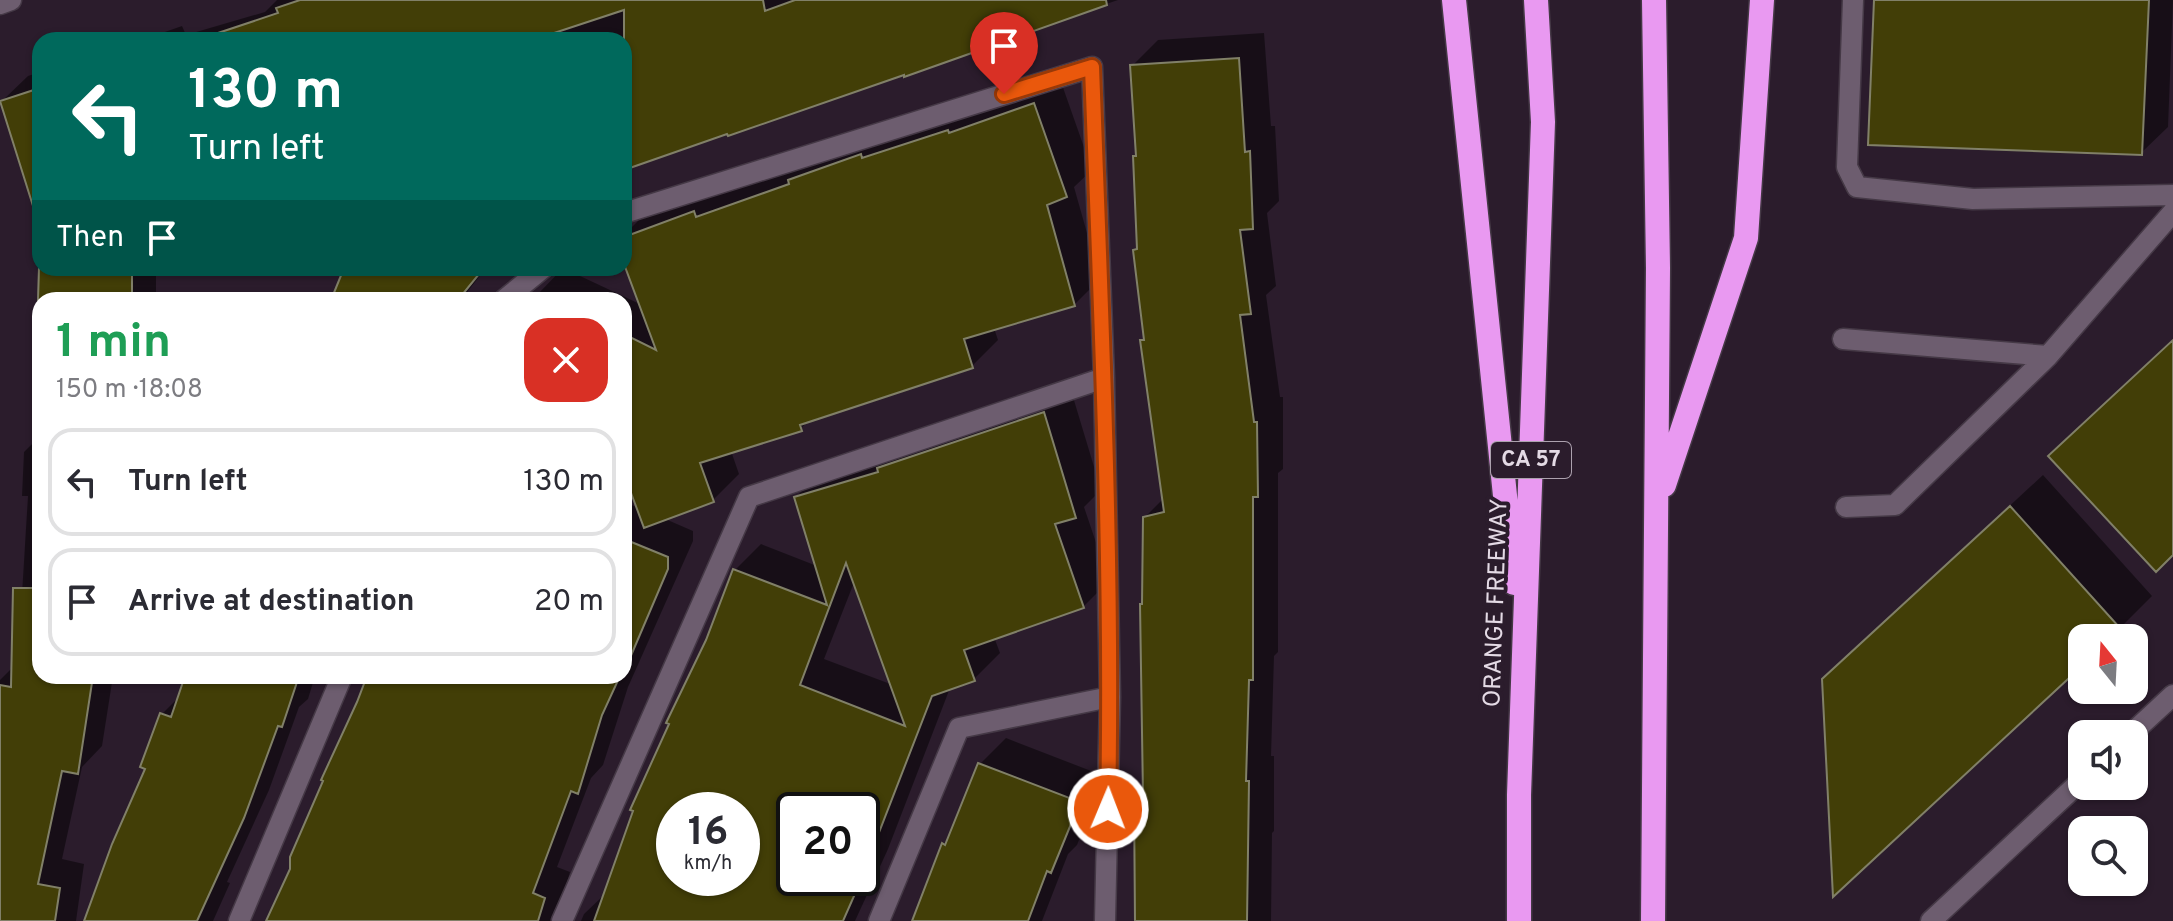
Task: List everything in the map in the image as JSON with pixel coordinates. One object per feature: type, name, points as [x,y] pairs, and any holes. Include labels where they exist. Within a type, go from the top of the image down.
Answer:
[{"type":"highway","points":[[1454,0],[1523,674]]},
{"type":"highway","name":"ORANGE FREEWAY","points":[[1519,921],[1519,795],[1543,122],[1536,0]]},
{"type":"highway","points":[[1653,921],[1658,268],[1654,0]]},
{"type":"highway","points":[[1657,506],[1746,238],[1762,0]]},
{"type":"street","points":[[0,4],[11,0]]},
{"type":"street","points":[[1853,0],[1847,167],[1857,187],[1973,199],[2173,195]]},
{"type":"street","points":[[632,211],[1092,67],[1104,378],[1110,697],[1105,921]]},
{"type":"street","points":[[1846,507],[1895,505],[2048,356],[2173,212]]},
{"type":"street","points":[[514,292],[533,276]]},
{"type":"street","points":[[1843,339],[2048,356]]},
{"type":"street","points":[[562,921],[749,497],[1104,378]]},
{"type":"street","points":[[239,921],[339,684]]},
{"type":"street","points":[[2146,720],[2173,696]]},
{"type":"street","points":[[879,921],[959,728],[1110,697]]},
{"type":"street","points":[[1931,921],[2068,793]]},
{"type":"building","points":[[300,0],[763,0],[765,11],[795,0],[1106,0],[1107,5],[904,77],[632,167],[632,32],[624,32],[624,10],[557,32],[221,32],[278,13],[276,8]]},
{"type":"building","points":[[1874,0],[2149,0],[2142,155],[1868,145]]},
{"type":"building","points":[[1239,58],[1245,152],[1250,151],[1253,229],[1240,230],[1251,314],[1240,315],[1254,422],[1257,422],[1258,497],[1253,497],[1253,680],[1249,680],[1246,781],[1249,781],[1247,921],[1135,921],[1134,797],[1143,796],[1140,604],[1143,517],[1164,512],[1140,340],[1144,340],[1133,250],[1137,249],[1133,156],[1136,156],[1130,65]]},
{"type":"building","points":[[32,91],[32,203],[0,101]]},
{"type":"building","points":[[1034,103],[1067,197],[1047,205],[1075,306],[964,339],[973,368],[800,425],[802,431],[700,463],[714,502],[644,528],[632,496],[632,338],[656,350],[628,276],[632,276],[632,234],[694,211],[696,217],[861,154],[862,158],[948,130],[949,133]]},
{"type":"building","points":[[39,276],[132,276],[132,292],[38,292]]},
{"type":"building","points":[[341,276],[478,276],[464,292],[334,292]]},
{"type":"building","points":[[2173,340],[2173,555],[2156,572],[2048,456]]},
{"type":"building","points":[[1044,412],[1076,518],[1055,524],[1084,608],[964,650],[975,681],[932,696],[880,830],[880,792],[776,792],[776,896],[854,896],[843,921],[594,921],[633,811],[630,810],[669,724],[666,723],[706,640],[733,569],[827,605],[794,497],[878,472],[877,468]],"holes":[[[846,563],[905,726],[800,685]]]},
{"type":"building","points":[[2010,506],[2116,624],[2068,624],[2068,679],[1833,897],[1822,679]]},
{"type":"building","points":[[632,542],[668,557],[668,569],[632,653]]},
{"type":"building","points":[[13,588],[32,588],[32,684],[92,684],[78,774],[62,771],[38,884],[60,888],[55,921],[0,921],[0,685],[11,687]]},
{"type":"building","points":[[182,684],[296,684],[244,818],[197,921],[84,921],[112,844],[145,769],[140,767],[160,713],[171,717]]},
{"type":"building","points":[[364,684],[616,684],[602,715],[578,794],[571,791],[533,893],[545,898],[538,921],[266,921],[290,869],[290,857],[321,780]]},
{"type":"building","points":[[978,763],[1080,802],[1051,873],[1047,871],[1028,921],[912,921],[942,843],[945,845]]},
{"type":"route","points":[[1004,94],[1092,67],[1104,378],[1110,697],[1108,809]]}]
